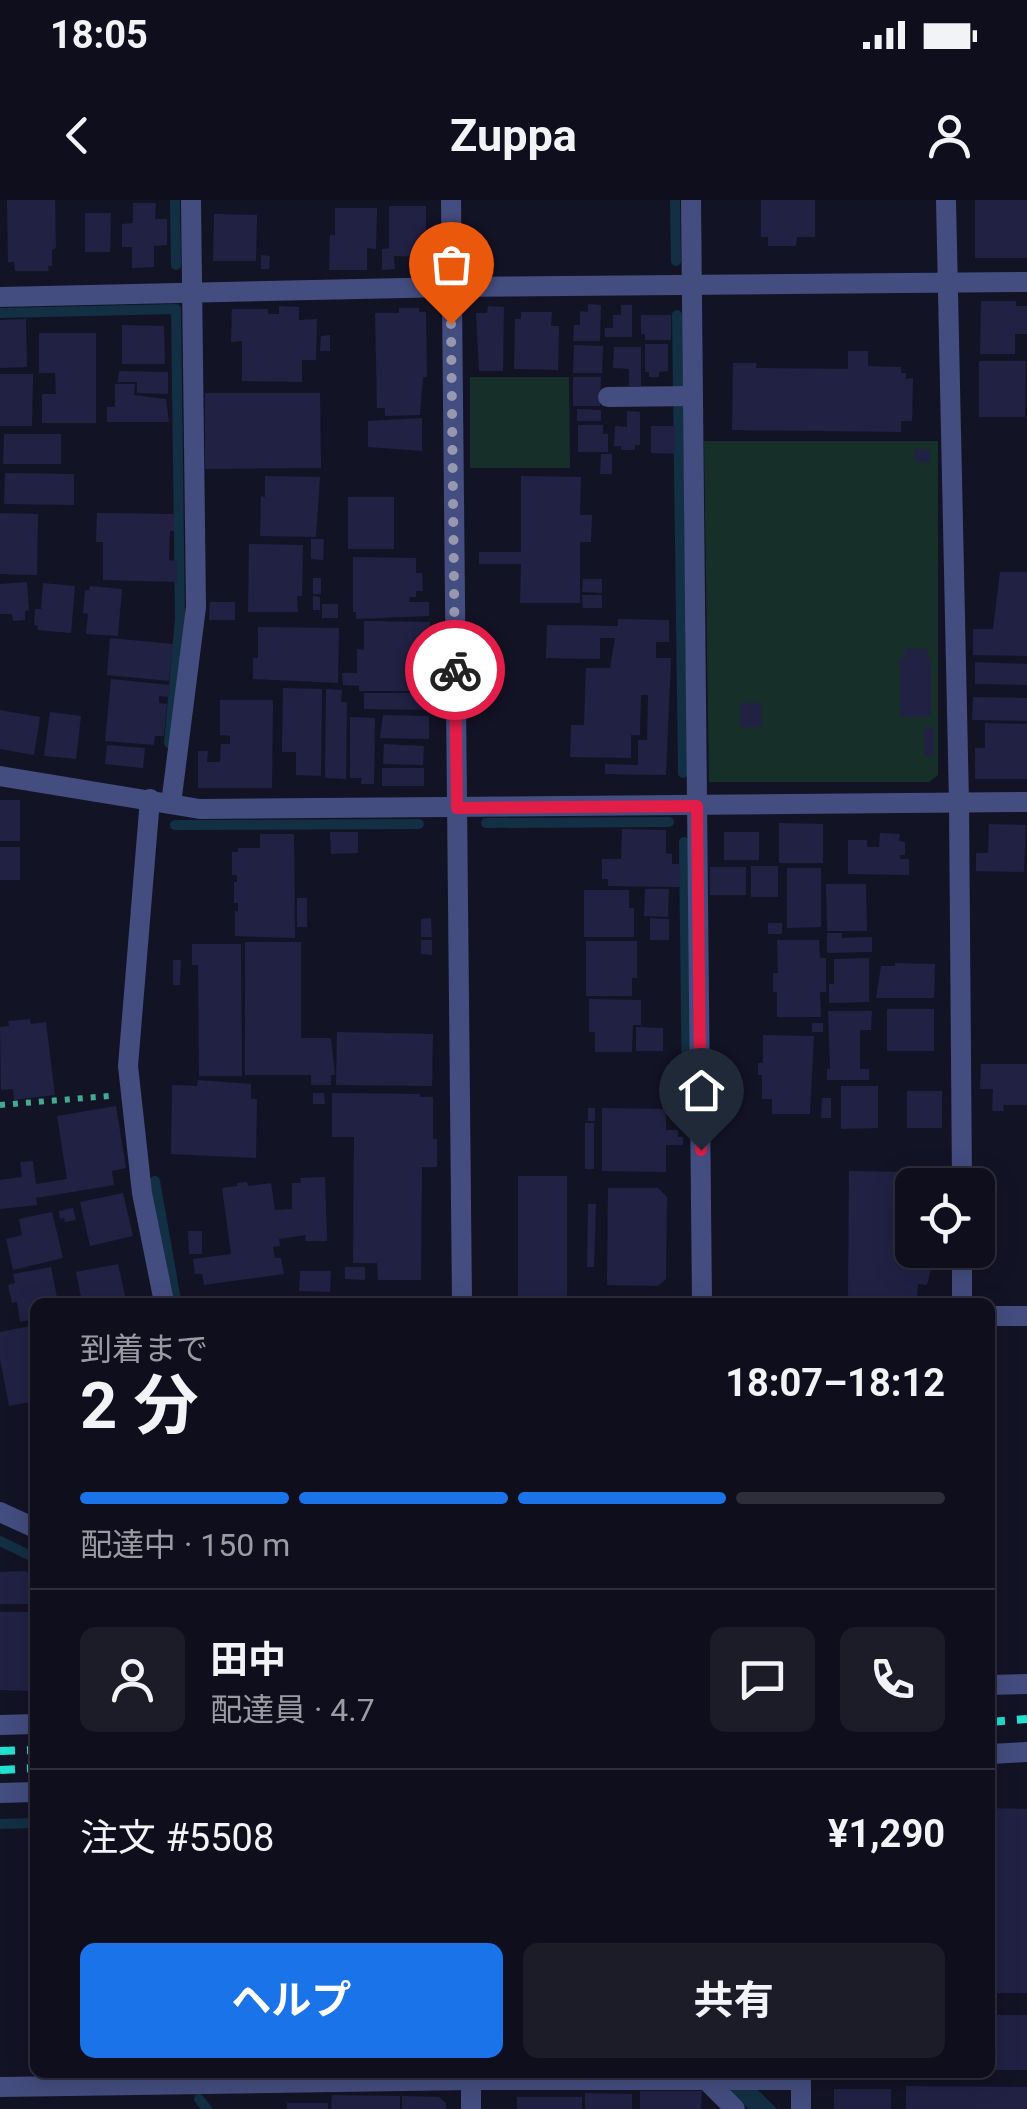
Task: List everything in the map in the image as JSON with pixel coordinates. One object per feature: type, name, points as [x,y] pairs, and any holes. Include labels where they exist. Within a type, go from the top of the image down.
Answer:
[{"type":"street","points":[[171,804],[196,607],[191,200]]},
{"type":"street","points":[[450,200],[462,1298]]},
{"type":"street","points":[[691,200],[692,285],[684,396],[697,806],[702,1298]]},
{"type":"street","points":[[946,200],[959,803],[962,1168]]},
{"type":"street","points":[[0,297],[450,287],[1027,282]]},
{"type":"street","points":[[608,397],[684,396]]},
{"type":"street","points":[[0,776],[200,809],[1027,802]]},
{"type":"street","points":[[150,799],[129,1021],[130,1094],[142,1193],[163,1298]]},
{"type":"street","points":[[962,1268],[962,1298]]},
{"type":"street","points":[[995,1316],[1027,1316]]},
{"type":"street","points":[[0,1512],[30,1526]]},
{"type":"street","points":[[995,1685],[1027,1684]]},
{"type":"street","points":[[0,1725],[30,1724]]},
{"type":"street","points":[[995,1754],[1027,1752]]},
{"type":"street","points":[[0,1794],[30,1792]]},
{"type":"street","points":[[0,2087],[385,2078]]},
{"type":"street","points":[[470,2078],[471,2109]]},
{"type":"street","points":[[590,2078],[778,2078]]},
{"type":"street","points":[[801,2078],[801,2109]]},
{"type":"street","points":[[710,2080],[735,2109]]},
{"type":"path","points":[[0,1105],[48,1104],[130,1094]]},
{"type":"green space","points":[[470,377],[569,377],[570,468],[470,468]]},
{"type":"green space","points":[[704,441],[938,441],[938,775],[929,782],[709,782]]},
{"type":"water","points":[[715,2078],[746,2078],[777,2109],[749,2109]]},
{"type":"building","points":[[7,200],[55,200],[56,248],[52,250],[49,271],[15,271],[14,262],[8,262]]},
{"type":"building","points":[[761,200],[815,200],[815,237],[797,237],[796,246],[768,246],[768,237],[761,237]]},
{"type":"building","points":[[975,200],[1027,200],[1027,258],[975,258]]},
{"type":"building","points":[[133,203],[156,203],[155,219],[167,219],[167,245],[154,246],[154,267],[132,268],[132,247],[122,247],[122,224],[133,223]]},
{"type":"building","points":[[389,206],[426,206],[426,257],[394,256],[395,269],[382,270],[382,249],[389,248]]},
{"type":"building","points":[[335,208],[377,208],[376,249],[367,248],[367,270],[329,270]]},
{"type":"building","points":[[85,213],[111,213],[110,252],[85,252]]},
{"type":"building","points":[[214,214],[257,215],[256,261],[213,261]]},
{"type":"building","points":[[261,255],[270,256],[269,269],[261,269]]},
{"type":"building","points":[[981,301],[1016,301],[1016,306],[1027,306],[1027,334],[1015,334],[1015,354],[980,354]]},
{"type":"building","points":[[588,304],[601,305],[600,341],[573,341],[574,325],[580,325],[580,311],[588,312]]},
{"type":"building","points":[[621,305],[632,305],[632,337],[605,337],[605,328],[613,328],[613,315],[621,315]]},
{"type":"building","points":[[279,306],[299,307],[299,320],[317,319],[316,360],[302,360],[302,382],[242,381],[242,341],[231,342],[232,309],[268,309],[268,314],[279,314]]},
{"type":"building","points":[[488,306],[504,307],[503,371],[479,371],[476,313],[487,313]]},
{"type":"building","points":[[399,308],[426,312],[427,377],[423,377],[420,415],[385,416],[385,408],[377,408],[375,313],[399,313]]},
{"type":"building","points":[[521,312],[552,312],[551,326],[559,326],[558,370],[514,369],[515,319],[521,319]]},
{"type":"building","points":[[641,315],[671,315],[671,340],[645,340],[645,334],[641,334]]},
{"type":"building","points":[[26,319],[27,367],[0,368],[0,320]]},
{"type":"building","points":[[122,325],[164,326],[165,364],[122,364]]},
{"type":"building","points":[[39,333],[96,333],[96,423],[42,423],[42,394],[56,394],[55,373],[39,373]]},
{"type":"building","points":[[330,335],[330,351],[320,351],[321,336]]},
{"type":"building","points":[[645,344],[668,344],[668,371],[659,372],[659,377],[649,377],[649,372],[645,372]]},
{"type":"building","points":[[574,345],[603,346],[602,373],[573,373]]},
{"type":"building","points":[[614,347],[641,347],[641,386],[629,386],[629,369],[613,368]]},
{"type":"building","points":[[848,351],[868,351],[868,366],[901,367],[906,379],[913,378],[912,421],[901,421],[901,432],[732,430],[733,363],[757,363],[756,368],[848,369]]},
{"type":"building","points":[[979,361],[1026,361],[1025,417],[979,417]]},
{"type":"building","points":[[119,371],[168,372],[168,394],[137,393],[137,382],[118,382]]},
{"type":"building","points":[[0,374],[33,374],[32,426],[0,426]]},
{"type":"building","points":[[573,377],[601,377],[600,406],[573,406]]},
{"type":"building","points":[[115,384],[135,384],[134,395],[166,399],[169,422],[107,422],[107,407],[115,407]]},
{"type":"building","points":[[205,393],[320,393],[321,468],[205,469]]},
{"type":"building","points":[[577,409],[601,410],[601,421],[577,421]]},
{"type":"building","points":[[627,411],[640,412],[640,445],[635,445],[635,450],[614,446],[615,426],[627,427]]},
{"type":"building","points":[[422,418],[422,451],[368,447],[368,421]]},
{"type":"building","points":[[578,425],[603,425],[603,434],[608,434],[608,452],[578,452]]},
{"type":"building","points":[[651,426],[675,426],[675,454],[651,453]]},
{"type":"building","points":[[4,434],[61,434],[61,464],[3,464]]},
{"type":"building","points":[[915,449],[929,449],[930,462],[915,462]]},
{"type":"building","points":[[601,454],[612,454],[612,474],[600,474]]},
{"type":"building","points":[[5,473],[74,474],[74,505],[4,504]]},
{"type":"building","points":[[265,476],[320,477],[316,537],[260,536]]},
{"type":"building","points":[[521,476],[581,477],[580,515],[592,515],[591,542],[580,542],[580,603],[520,603],[521,564],[479,564],[479,552],[521,552]]},
{"type":"building","points":[[348,497],[394,497],[394,549],[348,549]]},
{"type":"building","points":[[0,513],[38,514],[37,575],[0,574]]},
{"type":"building","points":[[97,513],[174,514],[169,560],[177,561],[177,582],[103,580],[103,542],[96,542]]},
{"type":"building","points":[[311,539],[324,539],[323,560],[311,559]]},
{"type":"building","points":[[249,544],[303,545],[298,612],[248,612]]},
{"type":"building","points":[[353,557],[416,558],[416,573],[422,573],[423,591],[416,591],[416,597],[410,597],[409,602],[429,602],[429,616],[356,619]]},
{"type":"building","points":[[1000,572],[1027,572],[1027,656],[973,655],[973,629],[993,629]]},
{"type":"building","points":[[313,578],[321,578],[321,594],[313,594]]},
{"type":"building","points":[[583,579],[602,579],[602,593],[582,592]]},
{"type":"building","points":[[27,582],[29,610],[25,611],[25,620],[13,621],[12,614],[0,614],[0,584]]},
{"type":"building","points":[[43,583],[75,586],[71,633],[37,630],[34,625],[35,609],[41,609]]},
{"type":"building","points":[[90,586],[122,589],[118,636],[86,634],[88,614],[83,613],[85,590],[89,591]]},
{"type":"building","points":[[582,595],[602,595],[602,608],[583,608]]},
{"type":"building","points":[[313,596],[320,597],[320,610],[313,610]]},
{"type":"building","points":[[210,602],[235,602],[235,620],[209,620]]},
{"type":"building","points":[[322,604],[338,604],[338,618],[322,618]]},
{"type":"building","points":[[618,619],[669,620],[669,642],[656,642],[656,658],[671,658],[666,775],[605,774],[605,764],[638,765],[638,740],[647,740],[648,695],[641,695],[640,735],[631,735],[631,758],[570,757],[571,725],[584,725],[586,668],[610,668],[615,638],[600,638],[600,659],[546,658],[547,625],[618,626]]},
{"type":"building","points":[[364,621],[430,622],[430,633],[419,634],[419,656],[430,656],[430,691],[359,691],[359,686],[343,685],[342,673],[357,673],[357,649],[364,650]]},
{"type":"building","points":[[258,627],[339,628],[338,683],[253,679]]},
{"type":"building","points":[[110,638],[173,644],[169,681],[107,675]]},
{"type":"building","points":[[905,648],[928,649],[931,717],[900,717],[900,658],[905,658]]},
{"type":"building","points":[[975,662],[1027,664],[1027,685],[975,684]]},
{"type":"building","points":[[111,679],[170,685],[169,697],[159,696],[159,703],[167,704],[164,736],[155,736],[154,745],[105,741]]},
{"type":"building","points":[[283,688],[322,689],[321,776],[296,775],[296,752],[282,752]]},
{"type":"building","points":[[326,689],[342,690],[341,702],[347,702],[346,779],[325,778]]},
{"type":"building","points":[[364,693],[427,693],[426,710],[364,709]]},
{"type":"building","points":[[973,697],[1027,698],[1027,721],[972,720]]},
{"type":"building","points":[[220,700],[273,700],[272,788],[198,788],[198,751],[208,751],[207,762],[220,762],[221,744],[230,744],[230,736],[220,735]]},
{"type":"building","points":[[741,703],[761,703],[762,727],[740,727]]},
{"type":"building","points":[[0,710],[40,717],[34,755],[0,749]]},
{"type":"building","points":[[50,712],[81,716],[76,759],[44,756]]},
{"type":"building","points":[[383,715],[429,716],[429,739],[380,738]]},
{"type":"building","points":[[350,717],[375,718],[374,784],[361,784],[362,778],[350,778]]},
{"type":"building","points":[[985,723],[1027,724],[1027,779],[975,779],[975,748],[985,748]]},
{"type":"building","points":[[924,727],[934,727],[934,756],[924,756]]},
{"type":"building","points":[[384,744],[424,746],[423,765],[383,764]]},
{"type":"building","points":[[107,745],[145,748],[143,768],[105,764]]},
{"type":"building","points":[[382,768],[424,768],[424,786],[382,786]]},
{"type":"building","points":[[0,800],[20,800],[20,841],[0,841]]},
{"type":"building","points":[[779,823],[823,824],[823,863],[779,863]]},
{"type":"building","points":[[989,824],[1026,825],[1024,872],[976,871],[976,853],[988,853]]},
{"type":"building","points":[[622,829],[666,830],[666,853],[672,854],[672,864],[680,864],[680,887],[608,886],[608,879],[602,879],[602,859],[621,859]]},
{"type":"building","points":[[330,832],[358,832],[358,853],[331,854]]},
{"type":"building","points":[[724,832],[759,832],[759,860],[724,860]]},
{"type":"building","points":[[880,833],[900,834],[899,841],[905,842],[905,855],[900,855],[900,859],[909,859],[909,875],[848,874],[848,840],[867,840],[867,847],[879,847]]},
{"type":"building","points":[[260,834],[294,834],[295,938],[235,936],[237,875],[232,875],[232,852],[238,852],[238,848],[260,848]]},
{"type":"building","points":[[0,847],[20,847],[20,880],[0,880]]},
{"type":"building","points":[[751,866],[778,866],[778,897],[751,897]]},
{"type":"building","points":[[710,867],[746,867],[746,895],[710,895]]},
{"type":"building","points":[[787,868],[821,868],[821,927],[787,928]]},
{"type":"building","points":[[826,884],[866,884],[867,931],[827,931]]},
{"type":"building","points":[[645,889],[669,889],[668,917],[644,916]]},
{"type":"building","points":[[584,890],[629,890],[629,908],[634,908],[634,937],[584,937]]},
{"type":"building","points":[[297,898],[307,898],[307,927],[297,927]]},
{"type":"building","points":[[431,918],[432,937],[421,937],[421,919]]},
{"type":"building","points":[[650,918],[669,919],[669,940],[650,940]]},
{"type":"building","points":[[768,923],[782,923],[782,934],[768,934]]},
{"type":"building","points":[[827,933],[842,933],[842,938],[872,937],[872,952],[827,953]]},
{"type":"building","points":[[421,940],[432,940],[432,955],[421,954]]},
{"type":"building","points":[[777,940],[819,940],[820,958],[826,958],[826,992],[820,992],[821,1017],[777,1017],[773,973],[778,973]]},
{"type":"building","points":[[586,941],[637,941],[637,978],[632,978],[632,996],[586,996]]},
{"type":"building","points":[[245,942],[301,942],[301,1038],[331,1038],[335,1075],[331,1075],[331,1085],[311,1085],[311,1075],[245,1075]]},
{"type":"building","points":[[192,944],[241,944],[242,1076],[199,1076],[198,965],[192,965]]},
{"type":"building","points":[[869,958],[869,1002],[829,1003],[834,959]]},
{"type":"building","points":[[173,960],[181,960],[180,985],[173,985]]},
{"type":"building","points":[[935,964],[934,998],[876,998],[881,966]]},
{"type":"building","points":[[589,999],[641,1000],[641,1025],[633,1025],[632,1052],[595,1052],[595,1032],[589,1032]]},
{"type":"building","points":[[887,1009],[934,1009],[934,1051],[887,1051]]},
{"type":"building","points":[[828,1011],[872,1011],[871,1030],[860,1030],[860,1069],[869,1069],[869,1080],[827,1080]]},
{"type":"building","points":[[30,1019],[31,1024],[46,1022],[55,1095],[14,1100],[13,1089],[1,1090],[0,1027],[9,1026],[8,1021]]},
{"type":"building","points":[[812,1023],[823,1023],[823,1032],[812,1032]]},
{"type":"building","points":[[636,1027],[663,1028],[663,1051],[636,1051]]},
{"type":"building","points":[[337,1032],[433,1034],[432,1086],[336,1085]]},
{"type":"building","points":[[763,1035],[814,1036],[810,1114],[772,1114],[772,1099],[762,1099],[758,1063],[763,1063]]},
{"type":"building","points":[[981,1064],[1027,1064],[1027,1105],[1003,1105],[1004,1111],[992,1111],[993,1089],[980,1089]]},
{"type":"building","points":[[198,1080],[251,1084],[251,1099],[257,1099],[256,1158],[171,1154],[172,1085],[197,1086]]},
{"type":"building","points":[[725,1085],[742,1085],[742,1097],[724,1096]]},
{"type":"building","points":[[841,1086],[878,1086],[878,1128],[841,1129]]},
{"type":"building","points":[[907,1091],[942,1091],[942,1128],[907,1128]]},
{"type":"building","points":[[313,1093],[324,1093],[325,1104],[313,1104]]},
{"type":"building","points":[[332,1093],[433,1097],[437,1167],[422,1167],[421,1280],[378,1280],[377,1263],[353,1263],[354,1137],[332,1137]]},
{"type":"building","points":[[822,1098],[831,1098],[831,1118],[821,1118]]},
{"type":"building","points":[[116,1106],[126,1168],[112,1171],[114,1185],[36,1198],[37,1205],[0,1209],[0,1180],[22,1177],[20,1162],[33,1161],[36,1184],[67,1179],[57,1116]]},
{"type":"building","points":[[588,1108],[595,1108],[595,1121],[588,1121]]},
{"type":"building","points":[[602,1108],[666,1109],[666,1130],[678,1130],[683,1145],[666,1145],[666,1172],[602,1171]]},
{"type":"building","points":[[585,1123],[594,1123],[594,1169],[585,1169]]},
{"type":"building","points":[[849,1171],[895,1172],[895,1268],[931,1268],[927,1285],[918,1284],[917,1298],[848,1298]]},
{"type":"building","points":[[518,1176],[567,1176],[567,1298],[518,1296]]},
{"type":"building","points":[[325,1177],[327,1241],[305,1241],[306,1235],[279,1239],[280,1246],[273,1247],[275,1258],[281,1258],[284,1274],[204,1285],[202,1274],[195,1274],[193,1259],[231,1254],[222,1188],[237,1183],[271,1183],[275,1210],[292,1209],[292,1183],[301,1183],[300,1178]]},
{"type":"building","points":[[608,1188],[658,1188],[667,1197],[666,1279],[658,1286],[607,1285]]},
{"type":"building","points":[[123,1193],[133,1236],[90,1246],[80,1202]]},
{"type":"building","points":[[588,1204],[596,1204],[594,1267],[587,1267]]},
{"type":"building","points":[[73,1208],[76,1220],[60,1219],[59,1211]]},
{"type":"building","points":[[52,1212],[63,1258],[13,1270],[6,1239],[22,1235],[19,1219]]},
{"type":"building","points":[[188,1231],[202,1231],[202,1254],[189,1254]]},
{"type":"building","points":[[118,1264],[126,1298],[81,1298],[76,1272]]},
{"type":"building","points":[[51,1267],[57,1298],[30,1298],[30,1320],[20,1322],[17,1302],[12,1303],[8,1285],[15,1283],[13,1274]]},
{"type":"building","points":[[345,1267],[365,1267],[365,1280],[345,1279]]},
{"type":"building","points":[[300,1271],[331,1271],[330,1292],[299,1291]]},
{"type":"building","points":[[30,1326],[30,1402],[9,1406],[0,1359],[0,1332]]},
{"type":"building","points":[[0,1572],[30,1574],[30,1604],[0,1604]]},
{"type":"building","points":[[0,1612],[30,1612],[30,1691],[0,1690]]},
{"type":"building","points":[[995,1808],[1027,1809],[1027,1993],[995,1993]]},
{"type":"building","points":[[995,2015],[1027,2015],[1027,2070],[995,2070]]},
{"type":"building","points":[[906,2086],[1027,2087],[1027,2109],[906,2109]]},
{"type":"building","points":[[834,2089],[891,2089],[891,2109],[834,2109]]},
{"type":"building","points":[[640,2091],[702,2091],[701,2109],[640,2109]]},
{"type":"building","points":[[585,2093],[632,2094],[632,2109],[585,2109]]},
{"type":"building","points":[[332,2095],[400,2096],[400,2109],[331,2109]]},
{"type":"building","points":[[402,2096],[439,2097],[446,2103],[446,2109],[402,2109]]},
{"type":"building","points":[[517,2097],[582,2097],[582,2109],[517,2109]]},
{"type":"building","points":[[287,2103],[328,2103],[328,2109],[287,2109]]},
{"type":"waterway","points":[[175,200],[176,265]]},
{"type":"waterway","points":[[675,200],[676,261]]},
{"type":"waterway","points":[[0,313],[176,309],[180,619],[169,743]]},
{"type":"waterway","points":[[677,315],[683,773]]},
{"type":"waterway","points":[[486,823],[669,822]]},
{"type":"waterway","points":[[175,825],[419,824]]},
{"type":"waterway","points":[[684,842],[687,1102]]},
{"type":"waterway","points":[[155,1181],[176,1298]]},
{"type":"waterway","points":[[0,1541],[30,1556]]},
{"type":"waterway","points":[[0,1824],[30,1823]]},
{"type":"waterway","points":[[199,2099],[207,2109]]},
{"type":"railway","points":[[995,1722],[1027,1719]]},
{"type":"railway","points":[[0,1751],[30,1750]]},
{"type":"railway","points":[[0,1770],[30,1768]]},
{"type":"way so far","points":[[451,324],[455,670]]},
{"type":"route","points":[[455,670],[457,808],[697,806],[701,1150]]}]
